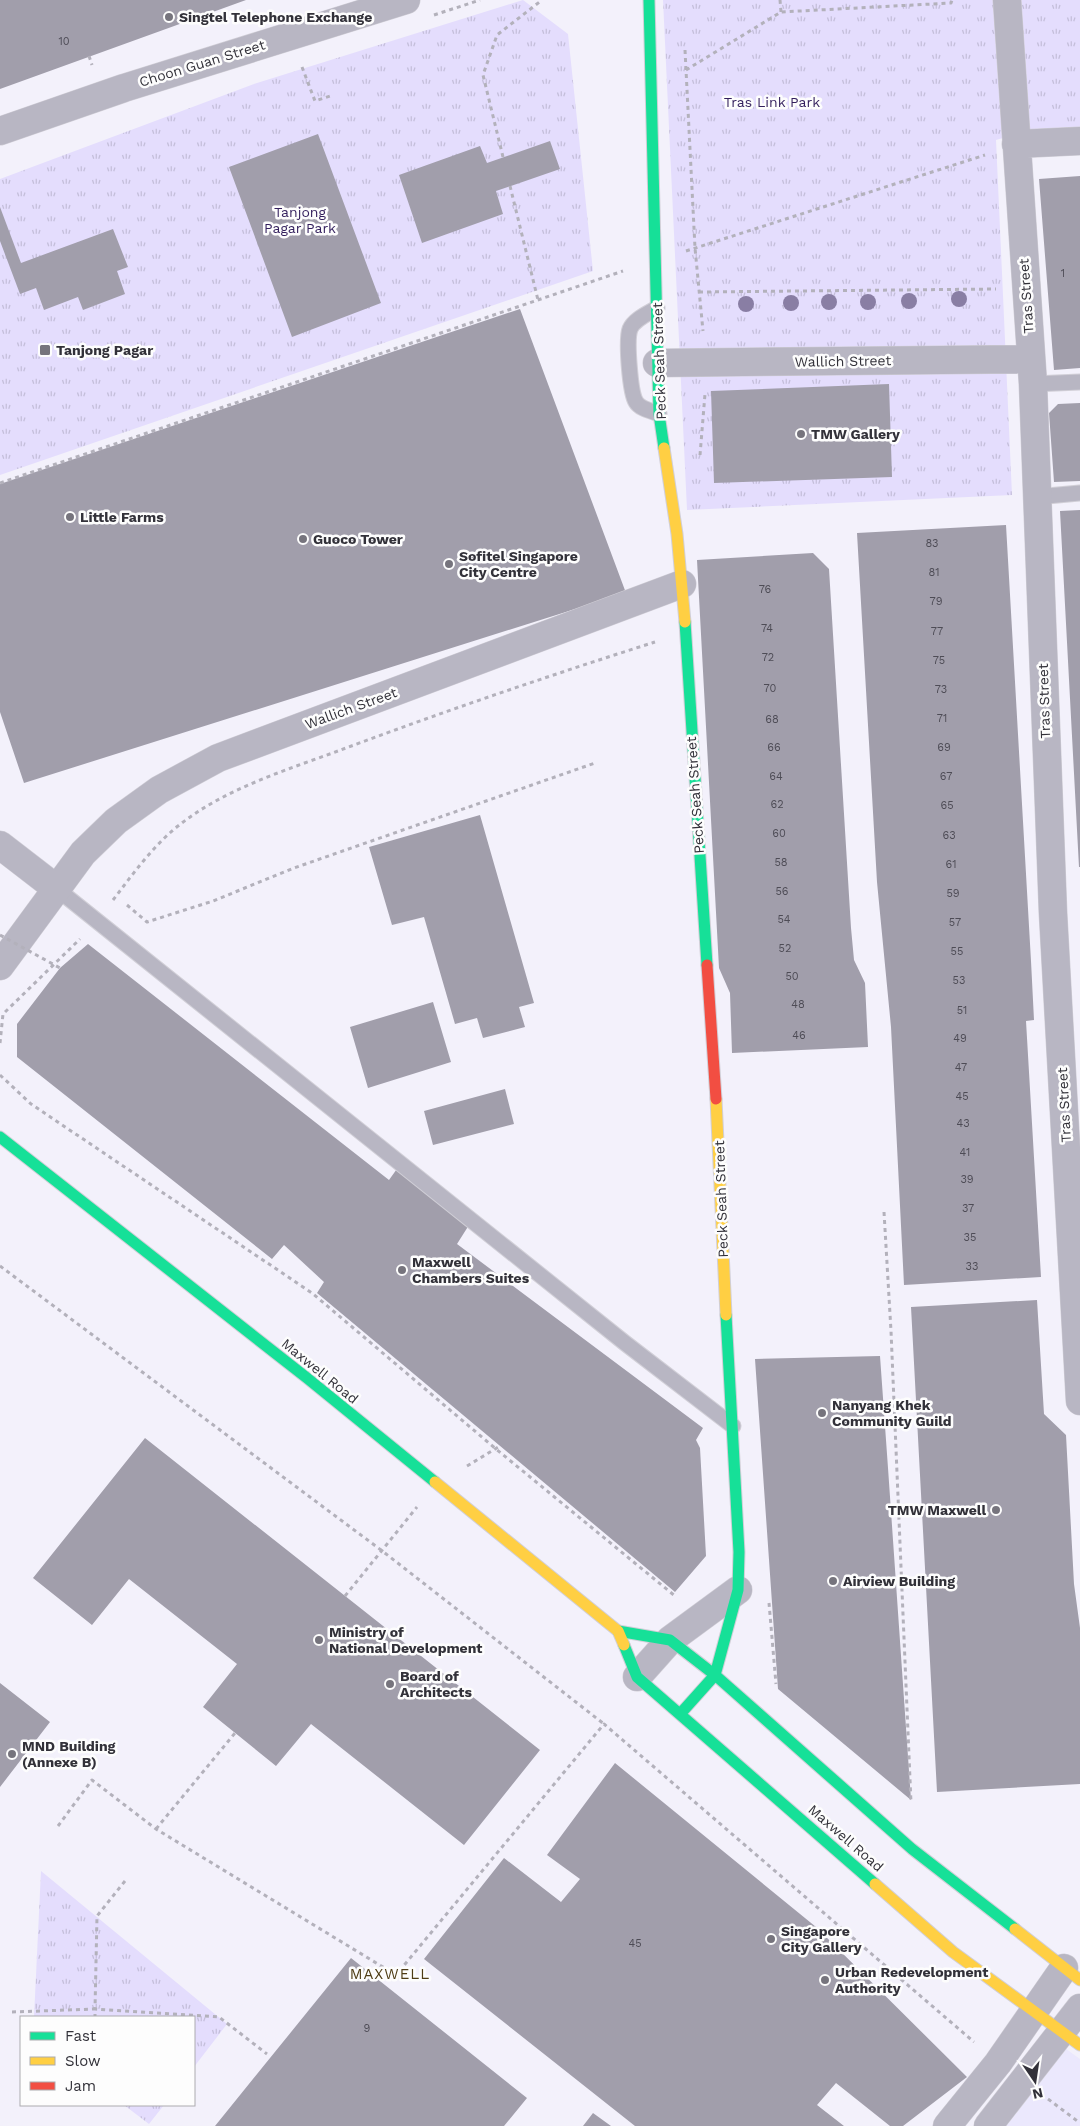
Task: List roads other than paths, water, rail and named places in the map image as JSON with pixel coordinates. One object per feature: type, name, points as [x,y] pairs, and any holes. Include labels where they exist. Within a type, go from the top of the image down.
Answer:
[{"type":"main road","name":"Peck Seah Street","points":[[649,0],[658,308],[657,363],[660,414],[682,584],[719,1149],[726,1322],[739,1543],[738,1590],[715,1675],[681,1713]]},
{"type":"main road","name":"Maxwell Road","points":[[0,1137],[307,1378],[618,1632],[637,1677],[681,1713],[953,1952],[1075,2044]]},
{"type":"main road","points":[[618,1632],[670,1640],[715,1675],[912,1849],[1072,1974]]},
{"type":"street","name":"Choon Guan Street","points":[[0,131],[124,88],[406,0]]},
{"type":"street","name":"Tras Street","points":[[1007,0],[1031,372],[1052,904],[1080,1401]]},
{"type":"street","points":[[1016,144],[1080,141]]},
{"type":"street","name":"Wallich Street","points":[[657,363],[1031,372]]},
{"type":"street","name":"Wallich Street","points":[[0,966],[83,853],[116,821],[159,790],[218,758],[682,584]]},
{"type":"street","points":[[0,845],[57,889]]},
{"type":"street","points":[[637,1677],[670,1640],[738,1590]]},
{"type":"street","points":[[947,2126],[998,2063],[1034,2013],[1072,1974]]},
{"type":"street","points":[[988,2126],[1024,2081],[1075,2044],[1080,2008]]},
{"type":"lane","points":[[658,308],[638,320],[630,328],[629,338],[632,394],[640,407],[660,414]]},
{"type":"lane","points":[[1031,372],[1080,382]]},
{"type":"lane","points":[[1036,497],[1080,493]]},
{"type":"lane","points":[[57,889],[625,1343],[733,1426]]},
{"type":"place","name":"Singtel Telephone Exchange","points":[[169,17]]},
{"type":"place","name":"Tanjong Pagar","points":[[45,350]]},
{"type":"place","name":"TMW Gallery","points":[[801,434]]},
{"type":"place","name":"Little Farms","points":[[70,517]]},
{"type":"place","name":"Guoco Tower","points":[[303,539]]},
{"type":"place","name":"Sofitel Singapore City Centre","points":[[449,564]]},
{"type":"place","name":"Maxwell Chambers Suites","points":[[402,1270]]},
{"type":"place","name":"Nanyang Khek Community Guild","points":[[822,1413]]},
{"type":"place","name":"TMW Maxwell","points":[[996,1510]]},
{"type":"place","name":"Airview Building","points":[[833,1581]]},
{"type":"place","name":"Ministry of National Development","points":[[319,1640]]},
{"type":"place","name":"Board of Architects","points":[[390,1684]]},
{"type":"place","name":"MND Building (Annexe B)","points":[[12,1754]]},
{"type":"place","name":"Singapore City Gallery","points":[[771,1939]]},
{"type":"place","name":"Urban Redevelopment Authority","points":[[825,1980]]},
{"type":"district","name":"MAXWELL","points":[[390,1974]]},
{"type":"park label","name":"Tras Link Park","points":[[772,102]]},
{"type":"park label","name":"Tanjong Pagar Park","points":[[300,220]]}]
